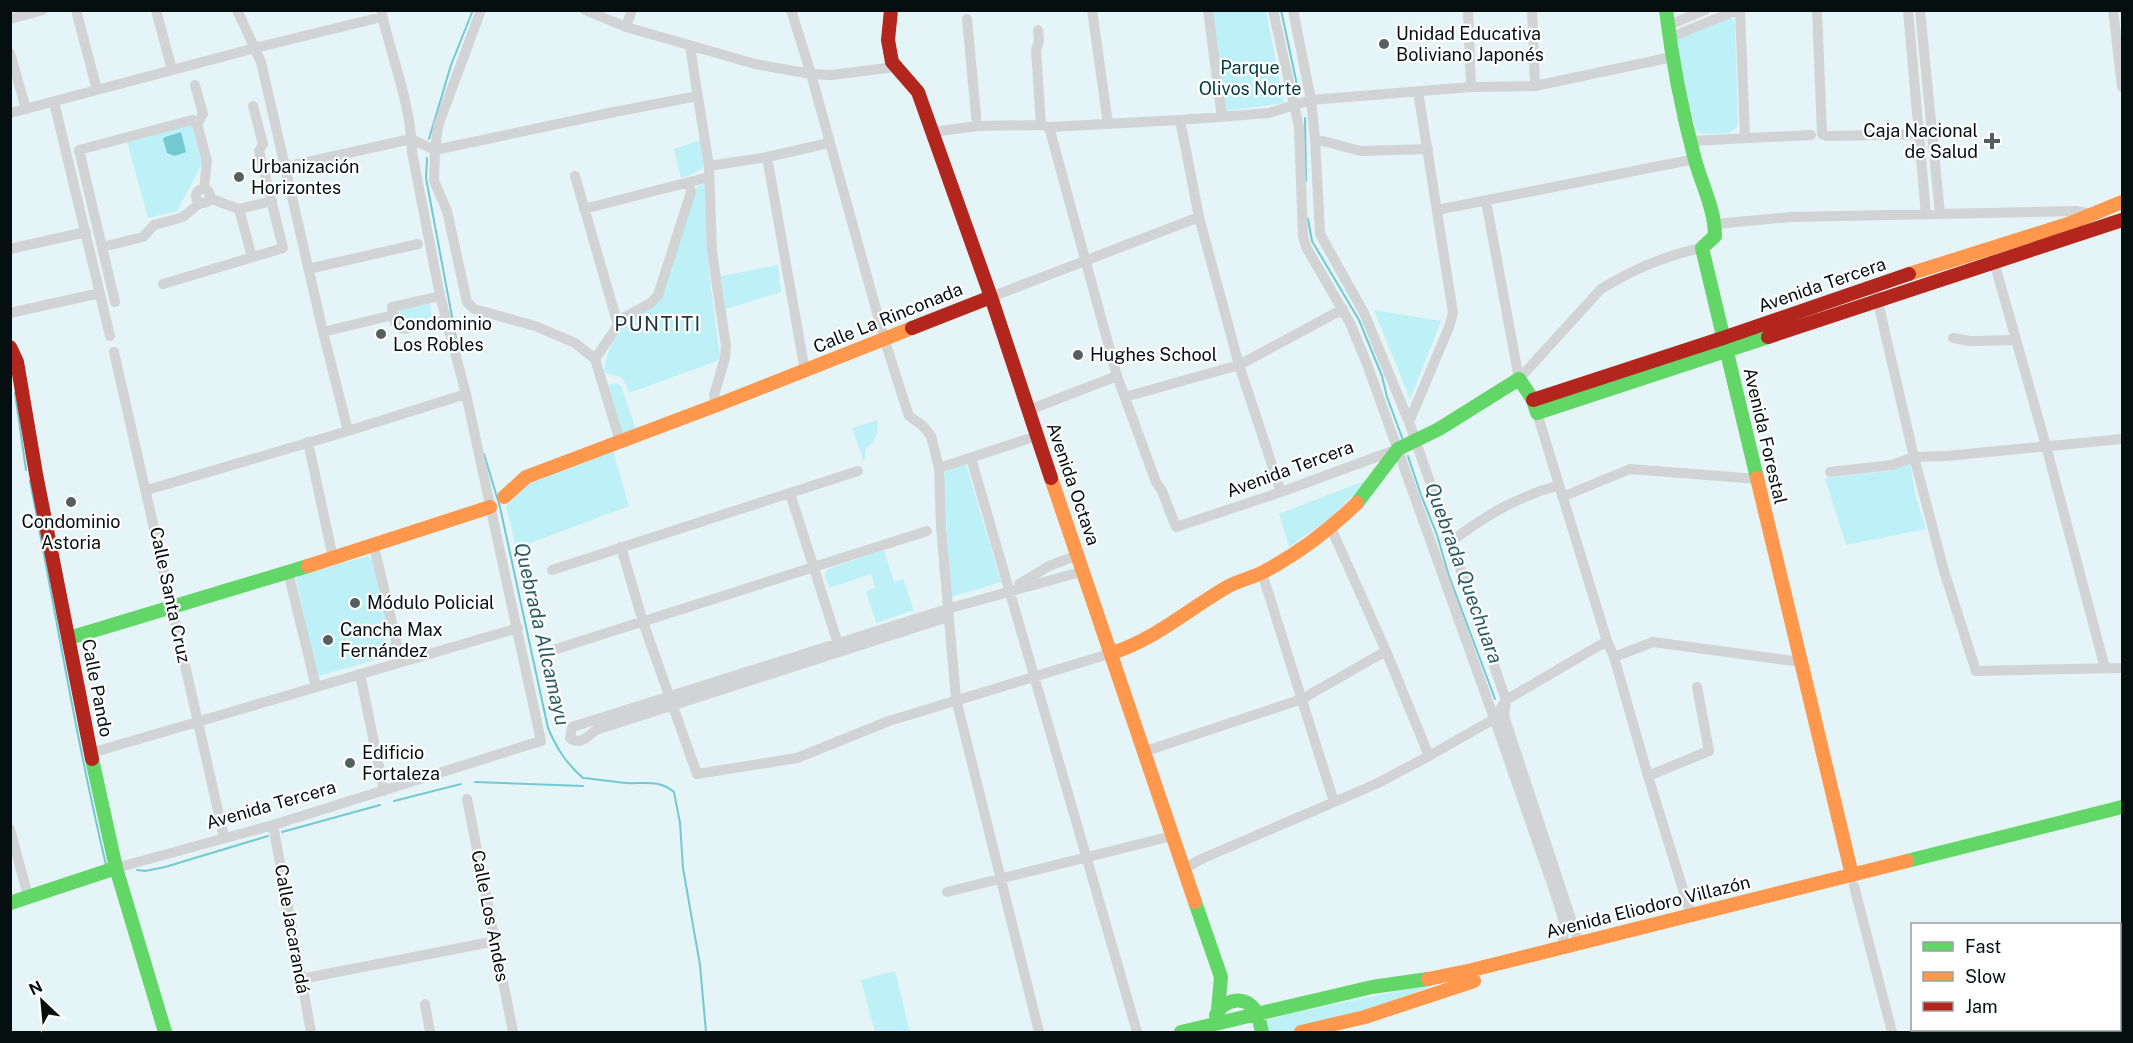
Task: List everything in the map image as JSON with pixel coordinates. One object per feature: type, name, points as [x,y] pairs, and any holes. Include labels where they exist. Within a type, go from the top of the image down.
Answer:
[{"type":"main road","points":[[891,10],[889,48],[890,59],[895,67]]},
{"type":"main road","points":[[1666,10],[1672,57],[1690,141],[1715,224],[1715,236],[1702,248]]},
{"type":"main road","name":"Avenida Octava","points":[[895,67],[914,84],[933,132],[1221,977],[1257,1021]]},
{"type":"main road","name":"Avenida Tercera","points":[[1535,407],[1725,344],[1878,301],[2122,202]]},
{"type":"main road","name":"Avenida Tercera","points":[[1725,344],[1873,285],[1992,256],[2122,220]]},
{"type":"main road","name":"Avenida Forestal","points":[[1702,248],[1853,880]]},
{"type":"main road","name":"Calle La Rinconada","points":[[496,503],[526,477],[805,371],[991,297]]},
{"type":"main road","name":"Calle Pando","points":[[10,347],[17,362],[36,474],[116,868],[165,1032]]},
{"type":"main road","points":[[1519,379],[1535,407]]},
{"type":"main road","name":"Avenida Tercera","points":[[1398,449],[1438,429],[1519,379]]},
{"type":"main road","points":[[1112,653],[1131,647],[1229,586],[1262,573],[1300,552],[1331,528],[1358,502],[1398,449]]},
{"type":"main road","points":[[69,638],[374,546],[496,503]]},
{"type":"main road","name":"Avenida Eliodoro Villazón","points":[[1301,1032],[1365,1017],[1475,981],[2122,807]]},
{"type":"main road","name":"Avenida Eliodoro Villazón","points":[[1181,1032],[1236,1019],[1257,1021],[1372,987],[1461,972],[1691,915],[2122,819]]},
{"type":"main road","name":"Avenida Tercera","points":[[10,903],[116,868]]},
{"type":"main road","name":"Avenida Octava","points":[[1218,1025],[1221,977]]},
{"type":"main road","points":[[1218,1025],[1228,1001],[1235,1000],[1257,1021]]},
{"type":"street","points":[[10,19],[43,10]]},
{"type":"street","points":[[76,10],[97,90]]},
{"type":"street","points":[[156,10],[172,70]]},
{"type":"street","points":[[237,10],[261,62],[348,431]]},
{"type":"street","points":[[481,10],[438,126],[435,150],[434,181],[447,211],[467,302],[474,309],[535,326],[575,343],[595,359],[620,441]]},
{"type":"street","points":[[585,10],[626,27],[755,64],[811,74],[831,75],[895,67]]},
{"type":"street","points":[[626,27],[633,10]]},
{"type":"street","points":[[791,10],[884,338],[909,416],[932,436],[939,468],[947,613],[956,699],[1039,1032]]},
{"type":"street","points":[[1092,10],[1108,124]]},
{"type":"street","points":[[1208,10],[1222,117]]},
{"type":"street","points":[[1272,10],[1299,127],[1303,236],[1306,247],[1343,309],[1367,364],[1564,922],[1563,947]]},
{"type":"street","points":[[1293,10],[1311,99],[1316,139],[1320,234],[1364,313],[1409,422],[1414,442],[1506,700],[1504,716],[1580,943]]},
{"type":"street","points":[[1468,10],[1472,87]]},
{"type":"street","points":[[1532,10],[1535,86]]},
{"type":"street","points":[[1668,32],[1705,10]]},
{"type":"street","points":[[1668,32],[1738,10],[1745,137]]},
{"type":"street","points":[[1817,10],[1822,134],[1827,136],[1933,134]]},
{"type":"street","points":[[1908,10],[1926,215]]},
{"type":"street","points":[[1920,10],[1940,214]]},
{"type":"street","points":[[2113,10],[2122,87]]},
{"type":"street","points":[[10,113],[382,14],[402,90],[445,319],[496,503],[518,628],[91,753]]},
{"type":"street","points":[[967,19],[977,126]]},
{"type":"street","points":[[1038,30],[1039,41],[1036,50],[1045,126],[1125,397],[1239,365],[1343,309]]},
{"type":"street","points":[[690,47],[709,171],[712,252],[726,346],[725,358],[714,395],[717,405]]},
{"type":"street","points":[[10,53],[26,109]]},
{"type":"street","points":[[933,132],[977,126],[1108,124],[1269,113],[1311,99],[1472,87],[1535,86],[1672,57]]},
{"type":"street","points":[[195,85],[203,114],[197,124]]},
{"type":"street","points":[[1409,422],[1453,313],[1419,91]]},
{"type":"street","points":[[285,167],[411,139],[435,150],[698,96]]},
{"type":"street","points":[[54,102],[110,336]]},
{"type":"street","points":[[163,284],[283,248],[259,151],[263,144],[253,106]]},
{"type":"street","points":[[102,248],[143,237],[154,225],[183,217],[205,197],[207,161],[197,124],[192,120],[79,150],[102,248],[115,302]]},
{"type":"street","points":[[1180,120],[1199,217],[1239,365],[1281,492]]},
{"type":"street","points":[[1690,141],[1811,135]]},
{"type":"street","points":[[1316,139],[1361,151],[1428,149]]},
{"type":"street","points":[[584,209],[689,183],[709,171],[829,143]]},
{"type":"street","points":[[767,157],[805,371]]},
{"type":"street","points":[[1437,210],[1695,159]]},
{"type":"street","points":[[575,176],[618,325]]},
{"type":"street","points":[[595,359],[623,318],[651,303],[658,295],[691,192],[689,183]]},
{"type":"street","points":[[205,197],[239,209],[272,201]]},
{"type":"street","points":[[1486,201],[1519,379]]},
{"type":"street","points":[[239,209],[252,257]]},
{"type":"street","points":[[1715,224],[1791,217],[2076,211],[2094,214],[2103,226]]},
{"type":"street","points":[[275,218],[295,212]]},
{"type":"street","name":"Calle La Rinconada","points":[[991,297],[1199,217]]},
{"type":"street","points":[[10,249],[86,232]]},
{"type":"street","points":[[308,269],[418,244]]},
{"type":"street","points":[[1519,379],[1601,289],[1617,279],[1676,253],[1702,248]]},
{"type":"street","points":[[1992,256],[2046,446],[2105,668]]},
{"type":"street","points":[[1873,285],[1944,571],[1976,671],[2122,668]]},
{"type":"street","points":[[10,314],[100,293]]},
{"type":"street","points":[[440,296],[392,307],[393,315],[397,325],[405,329],[445,319]]},
{"type":"street","points":[[323,332],[393,315]]},
{"type":"street","points":[[1953,338],[1970,341],[2016,340]]},
{"type":"street","name":"Calle Santa Cruz","points":[[114,352],[224,837]]},
{"type":"street","points":[[1029,410],[1117,376]]},
{"type":"street","points":[[147,490],[466,394]]},
{"type":"street","name":"Avenida Tercera","points":[[1125,397],[1156,482],[1162,490],[1176,527],[1398,449]]},
{"type":"street","points":[[1535,407],[1607,641],[1614,657],[1691,915]]},
{"type":"street","points":[[939,468],[1037,436]]},
{"type":"street","points":[[1830,472],[1892,465],[1914,457],[1947,456],[2122,439]]},
{"type":"street","points":[[308,442],[333,558]]},
{"type":"street","points":[[971,459],[1137,1032]]},
{"type":"street","points":[[1450,542],[1491,513],[1533,493],[1561,491],[1630,468],[1757,479]]},
{"type":"street","points":[[552,570],[858,471]]},
{"type":"street","points":[[790,493],[839,648]]},
{"type":"street","points":[[1331,528],[1386,651],[1429,756]]},
{"type":"street","points":[[550,651],[927,531]]},
{"type":"street","points":[[374,546],[401,662]]},
{"type":"street","points":[[621,547],[643,622],[697,774],[797,758],[889,721],[1112,653]]},
{"type":"street","points":[[1008,591],[1049,566],[1078,555]]},
{"type":"street","points":[[671,701],[596,730],[580,742],[575,742],[570,738],[572,728],[671,701],[947,613],[1008,591],[1083,571]]},
{"type":"street","points":[[288,572],[316,687]]},
{"type":"street","points":[[1262,573],[1334,802]]},
{"type":"street","name":"Avenida Tercera","points":[[116,868],[273,825],[541,741],[518,628]]},
{"type":"street","points":[[1184,870],[1199,860],[1376,784],[1429,756],[1494,719],[1506,700],[1607,641]]},
{"type":"street","points":[[1614,657],[1653,642],[1801,662]]},
{"type":"street","points":[[1143,752],[1302,699],[1386,651]]},
{"type":"street","points":[[360,674],[384,791]]},
{"type":"street","points":[[1648,776],[1709,751],[1697,687]]},
{"type":"street","name":"Calle Los Andes","points":[[467,799],[513,1032]]},
{"type":"street","name":"Calle Jacarandá","points":[[273,825],[311,1032]]},
{"type":"street","points":[[10,829],[28,896]]},
{"type":"street","points":[[948,892],[1172,836]]},
{"type":"street","points":[[1853,880],[1892,1032]]},
{"type":"street","points":[[301,979],[496,940]]},
{"type":"street","points":[[424,1004],[430,1032]]},
{"type":"green space","name":"Parque Olivos Norte","points":[[1213,11],[1266,11],[1284,103],[1225,111]]},
{"type":"green space","points":[[1728,17],[1733,19],[1735,24],[1738,123],[1736,128],[1729,133],[1701,134],[1696,130],[1675,45],[1679,37]]},
{"type":"green space","points":[[193,124],[203,162],[177,211],[148,218],[127,141]]},
{"type":"green space","points":[[700,140],[704,167],[681,178],[674,149]]},
{"type":"green space","points":[[706,183],[707,256],[720,357],[717,361],[629,393],[622,379],[604,372],[609,352],[619,332],[628,321],[655,305],[662,296],[697,187]]},
{"type":"green space","points":[[778,265],[781,292],[726,309],[721,276]]},
{"type":"green space","points":[[429,301],[433,319],[401,324],[397,311]]},
{"type":"green space","points":[[1374,310],[1441,321],[1410,399]]},
{"type":"green space","points":[[615,383],[621,386],[636,429],[623,434],[608,385]]},
{"type":"green space","points":[[877,420],[876,436],[866,448],[864,462],[852,428]]},
{"type":"green space","points":[[613,451],[629,506],[522,546],[518,554],[506,507],[525,485]]},
{"type":"green space","points":[[1910,462],[1915,494],[1926,529],[1846,545],[1825,478],[1889,471]]},
{"type":"green space","points":[[966,464],[1001,582],[951,597],[943,475],[951,468]]},
{"type":"green space","points":[[1369,479],[1329,519],[1289,547],[1279,514]]},
{"type":"green space","points":[[884,550],[894,582],[903,579],[914,610],[876,623],[866,591],[875,588],[871,574],[829,588],[825,575],[828,569]]},
{"type":"green space","points":[[369,556],[374,563],[387,620],[383,628],[387,643],[391,643],[392,652],[389,656],[319,676],[316,672],[296,579],[301,574]]},
{"type":"green space","points":[[895,971],[910,1032],[875,1032],[861,980]]},
{"type":"green space","points":[[1442,982],[1334,1021],[1289,1031],[1267,1032],[1265,1021],[1293,1013]]},
{"type":"shaded area","points":[[181,132],[186,152],[175,156],[167,153],[163,139]]},
{"type":"waterway","name":"Quebrada Allcamayu","points":[[429,139],[451,65],[473,10]]},
{"type":"waterway","name":"Quebrada Quechuara","points":[[1281,10],[1299,94]]},
{"type":"waterway","name":"Quebrada Quechuara","points":[[1305,118],[1306,181]]},
{"type":"waterway","name":"Quebrada Allcamayu","points":[[427,158],[426,178],[456,338]]},
{"type":"waterway","name":"Quebrada Quechuara","points":[[1308,219],[1312,241],[1359,320],[1382,376],[1403,440]]},
{"type":"waterway","points":[[15,393],[26,470]]},
{"type":"waterway","name":"Quebrada Allcamayu","points":[[484,454],[500,507],[548,728],[555,743],[562,755],[583,778],[657,784],[674,792],[680,823],[683,868],[700,965],[706,1032]]},
{"type":"waterway","name":"Quebrada Quechuara","points":[[1408,456],[1437,535],[1449,576],[1495,699]]},
{"type":"waterway","points":[[30,481],[75,721],[106,865]]},
{"type":"waterway","points":[[475,782],[583,786]]},
{"type":"waterway","points":[[394,801],[461,784]]},
{"type":"waterway","points":[[282,832],[380,805]]},
{"type":"waterway","points":[[137,870],[145,871],[165,867],[268,836]]},
{"type":"traffic: fast","points":[[1666,10],[1674,67],[1686,123],[1695,160],[1711,207],[1714,226],[1715,236],[1702,248],[1757,478]]},
{"type":"traffic: fast","points":[[1357,503],[1398,449],[1439,429],[1519,379],[1533,400],[1537,413],[1768,337]]},
{"type":"traffic: fast","points":[[69,638],[308,566]]},
{"type":"traffic: fast","points":[[92,759],[116,868],[165,1032]]},
{"type":"traffic: fast","points":[[1907,861],[2122,807]]},
{"type":"traffic: fast","points":[[10,903],[116,868]]},
{"type":"traffic: fast","points":[[1195,902],[1221,977],[1218,1010]]},
{"type":"traffic: fast","points":[[1181,1032],[1372,987],[1428,979]]},
{"type":"traffic: fast","points":[[1216,1015],[1224,1005],[1230,1002],[1247,1003],[1257,1014],[1262,1032]]},
{"type":"traffic: slow","points":[[1909,274],[2071,223],[2122,202]]},
{"type":"traffic: slow","points":[[504,497],[526,477],[912,328]]},
{"type":"traffic: slow","points":[[1051,478],[1195,902]]},
{"type":"traffic: slow","points":[[1757,478],[1852,875]]},
{"type":"traffic: slow","points":[[1112,653],[1142,640],[1227,587],[1260,573],[1302,549],[1357,503]]},
{"type":"traffic: slow","points":[[308,566],[490,507]]},
{"type":"traffic: slow","points":[[1428,979],[1907,861]]},
{"type":"traffic: slow","points":[[1301,1032],[1365,1017],[1474,981]]},
{"type":"traffic: jam","points":[[891,10],[888,40],[892,62],[918,92],[991,297],[1051,478]]},
{"type":"traffic: jam","points":[[1768,337],[2122,220]]},
{"type":"traffic: jam","points":[[1533,400],[1909,274]]},
{"type":"traffic: jam","points":[[912,328],[991,297]]},
{"type":"traffic: jam","points":[[10,347],[17,362],[36,474],[92,759]]},
{"type":"place","name":"Unidad Educativa Boliviano Japonés","points":[[1384,44]]},
{"type":"place","name":"Caja Nacional de Salud","points":[[1992,141]]},
{"type":"place","name":"Urbanización Horizontes","points":[[239,177]]},
{"type":"place","name":"Condominio Los Robles","points":[[381,334]]},
{"type":"place","name":"Hughes School","points":[[1078,355]]},
{"type":"place","name":"Condominio Astoria","points":[[71,502]]},
{"type":"place","name":"Módulo Policial","points":[[355,603]]},
{"type":"place","name":"Cancha Max Fernández","points":[[328,640]]},
{"type":"place","name":"Edificio Fortaleza","points":[[350,763]]},
{"type":"district","name":"PUNTITI","points":[[658,324]]}]
